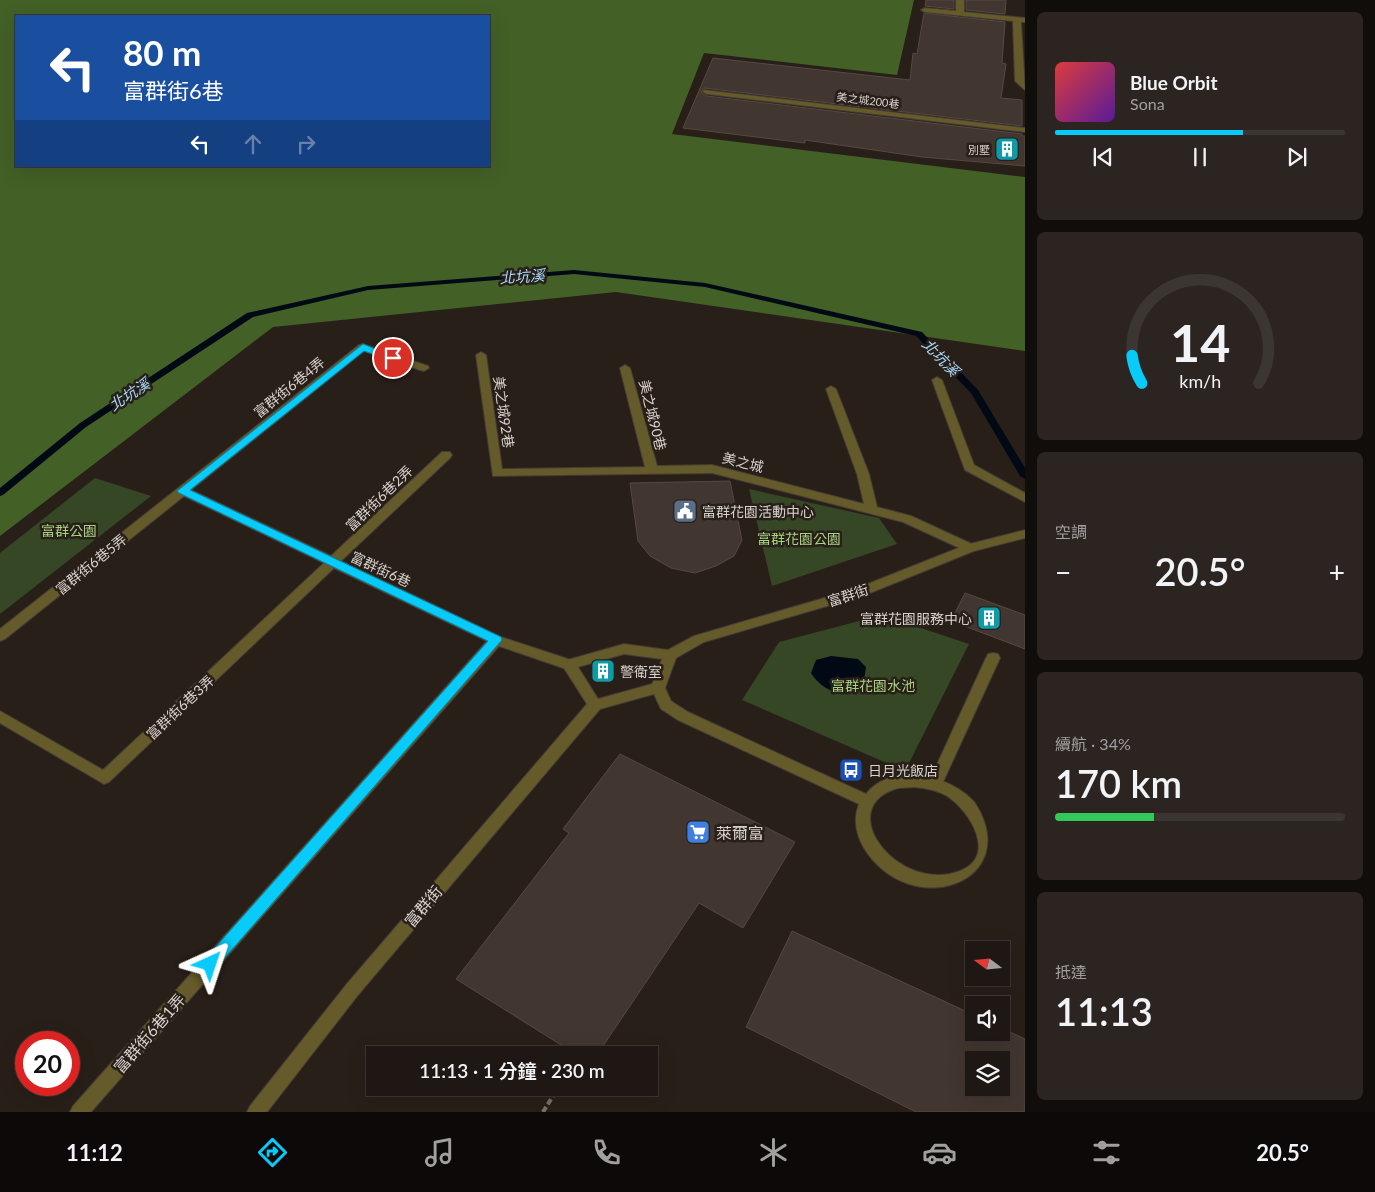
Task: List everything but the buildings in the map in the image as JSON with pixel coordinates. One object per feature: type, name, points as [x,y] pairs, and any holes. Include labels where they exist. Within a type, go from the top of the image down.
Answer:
[{"type":"street","points":[[960,0],[960,13]]},
{"type":"street","points":[[926,10],[1021,19],[1019,82],[1025,88]]},
{"type":"street","name":"美之城200巷","points":[[707,92],[1025,130]]},
{"type":"street","name":"富群街6巷4弄","points":[[183,491],[363,347],[424,368]]},
{"type":"street","name":"美之城92巷","points":[[481,355],[497,474]]},
{"type":"street","name":"美之城90巷","points":[[625,368],[652,470]]},
{"type":"street","points":[[937,380],[969,467],[1025,498]]},
{"type":"street","points":[[831,389],[863,474],[871,509]]},
{"type":"street","name":"富群街6巷2弄","points":[[333,563],[446,455]]},
{"type":"street","name":"美之城","points":[[497,474],[712,469],[907,519],[970,548]]},
{"type":"street","name":"富群街6巷","points":[[183,491],[496,640],[569,665]]},
{"type":"street","name":"富群街6巷5弄","points":[[0,636],[183,491]]},
{"type":"street","name":"富群街","points":[[670,655],[699,639],[860,592],[970,548],[1025,534]]},
{"type":"street","name":"富群街6巷3弄","points":[[6,720],[104,778],[333,563]]},
{"type":"street","name":"富群街6巷1弄","points":[[80,1112],[496,640]]},
{"type":"street","points":[[658,688],[595,705],[569,665],[624,649],[670,655],[658,688],[666,705],[683,716],[868,802]]},
{"type":"street","points":[[934,784],[993,658]]},
{"type":"street","name":"富群街","points":[[256,1112],[352,990],[595,705]]},
{"type":"street","points":[[914,781],[934,784],[954,793],[970,805],[982,821],[987,838],[985,855],[977,868],[962,878],[944,882],[924,881],[903,874],[885,863],[872,848],[864,832],[862,816],[868,802],[879,790],[895,783],[914,781]]},
{"type":"path","points":[[543,1112],[553,1096]]},
{"type":"green space","points":[[0,0],[914,0],[897,75],[704,53],[672,134],[1025,177],[1025,351],[616,292],[273,327],[0,536]]},
{"type":"green space","name":"富群公園","points":[[95,478],[151,496],[0,614],[0,553]]},
{"type":"green space","name":"富群花園公園","points":[[749,489],[879,518],[897,544],[772,586]]},
{"type":"green space","name":"富群花園水池","points":[[882,615],[969,644],[905,771],[742,700],[779,642]]},
{"type":"shaded area","points":[[831,656],[858,659],[866,667],[863,686],[856,690],[841,693],[828,689],[816,680],[811,673],[816,660]]},
{"type":"waterway","name":"北坑溪","points":[[0,493],[83,425],[250,315],[368,288],[574,272],[705,285],[919,334],[975,392],[1025,476]]},
{"type":"place","name":"別墅","points":[[1007,149]]},
{"type":"place","name":"富群花園活動中心","points":[[685,511]]},
{"type":"place","name":"富群花園服務中心","points":[[989,618]]},
{"type":"place","name":"警衛室","points":[[603,671]]},
{"type":"place","name":"日月光飯店","points":[[851,770]]},
{"type":"place","name":"萊爾富","points":[[698,832]]},
{"type":"route","points":[[210,964],[496,640],[183,491],[363,347],[393,358]]}]
